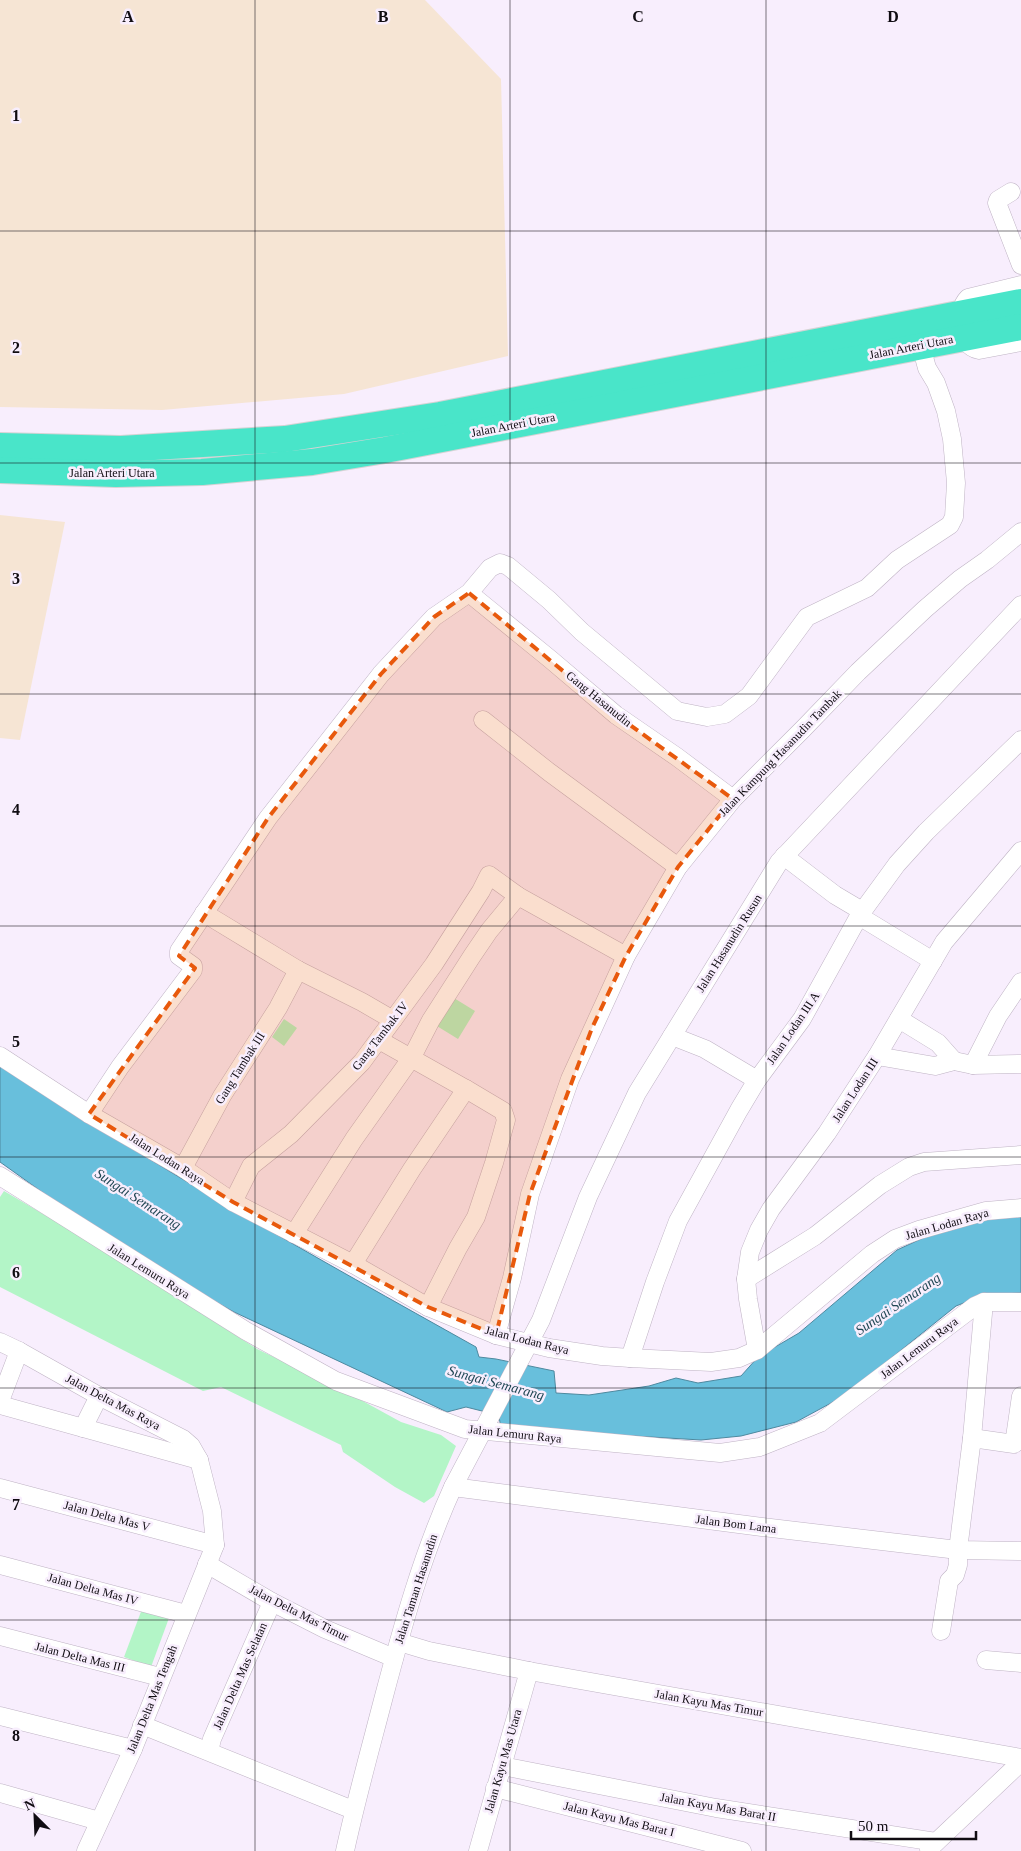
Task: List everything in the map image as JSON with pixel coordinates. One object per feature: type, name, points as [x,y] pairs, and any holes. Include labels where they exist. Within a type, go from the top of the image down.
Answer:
[{"type":"highway","name":"Jalan Arteri Utara","points":[[0,470],[116,474],[202,472],[312,462],[385,450],[921,346],[962,326],[1021,302]]},
{"type":"highway","name":"Jalan Arteri Utara","points":[[0,446],[121,449],[285,439],[440,415],[962,326],[1021,327]]},
{"type":"street","points":[[1011,192],[998,200],[997,203],[1021,265]]},
{"type":"street","points":[[1021,285],[968,298],[963,303],[962,326],[968,346],[978,350],[1021,342]]},
{"type":"street","points":[[89,1114],[120,1068],[193,970],[193,966],[179,956],[179,954],[204,913],[268,818],[381,674],[434,617],[469,593],[490,568],[500,563],[504,564],[549,600],[582,632],[677,711],[707,717],[725,714],[749,696],[807,617],[866,588],[897,560],[950,525],[954,517],[956,483],[952,439],[946,411],[936,383],[927,368],[921,346]]},
{"type":"street","name":"Jalan Kampung Hasanudin Tambak","points":[[496,1335],[512,1278],[530,1194],[550,1134],[581,1054],[626,956],[678,867],[733,799],[858,672],[925,609],[960,579],[1021,532]]},
{"type":"street","name":"Gang Hasanudin","points":[[469,593],[616,715],[733,799]]},
{"type":"street","name":"Jalan Hasanudin Rusun","points":[[527,1349],[541,1320],[588,1197],[636,1093],[779,862],[1021,605]]},
{"type":"street","points":[[483,720],[549,772],[678,867]]},
{"type":"street","name":"Jalan Lodan III A","points":[[630,1358],[655,1282],[678,1221],[738,1110],[802,1019],[861,914],[897,864],[926,832],[1021,740]]},
{"type":"street","name":"Jalan Lodan III","points":[[757,1350],[746,1279],[750,1252],[759,1230],[771,1209],[827,1133],[877,1056],[944,942],[1021,852]]},
{"type":"street","points":[[784,856],[861,914],[933,961]]},
{"type":"street","name":"Gang Tambak IV","points":[[233,1202],[251,1166],[291,1134],[362,1062],[434,964],[481,891],[489,875],[518,896]]},
{"type":"street","points":[[294,1234],[354,1139],[412,1058],[431,1020],[472,956],[489,931],[518,896],[626,956]]},
{"type":"street","points":[[204,913],[298,970],[393,1020]]},
{"type":"street","name":"Gang Tambak III","points":[[183,1168],[222,1096],[278,1008],[298,970]]},
{"type":"street","points":[[973,1065],[998,1016],[1021,982]]},
{"type":"street","points":[[899,1019],[938,1043],[954,1061]]},
{"type":"street","points":[[672,1036],[705,1049],[758,1080]]},
{"type":"street","points":[[379,1040],[503,1112],[506,1120],[476,1217],[428,1307]]},
{"type":"street","name":"Jalan Lodan Raya","points":[[0,1056],[89,1114],[183,1168],[233,1202],[353,1264],[428,1307],[527,1349],[630,1358],[711,1362],[739,1358],[757,1350],[872,1254],[895,1239],[919,1230],[986,1211],[1021,1208]]},
{"type":"street","points":[[877,1056],[935,1066],[954,1061],[973,1065],[1021,1064]]},
{"type":"street","points":[[353,1264],[466,1089]]},
{"type":"street","points":[[746,1279],[815,1236],[880,1185],[909,1167],[924,1162],[1021,1155]]},
{"type":"street","name":"Jalan Lemuru Raya","points":[[0,1176],[246,1331],[336,1381],[465,1429],[485,1429],[720,1453],[760,1447],[820,1423],[975,1306],[984,1302]]},
{"type":"street","points":[[941,1631],[949,1581],[955,1575],[958,1565],[984,1302],[1021,1302]]},
{"type":"street","name":"Jalan Delta Mas Raya","points":[[0,1342],[183,1439],[191,1446],[199,1460],[212,1511],[215,1545]]},
{"type":"street","name":"Jalan Taman Hasanudin","points":[[345,1851],[396,1650],[430,1542],[453,1487],[527,1349]]},
{"type":"street","points":[[0,1401],[19,1351]]},
{"type":"street","points":[[84,1428],[99,1396]]},
{"type":"street","points":[[972,1438],[1014,1444],[1021,1396]]},
{"type":"street","name":"Jalan Delta Mas Raya","points":[[0,1405],[199,1460]]},
{"type":"street","name":"Jalan Bom Lama","points":[[453,1487],[762,1528],[958,1550],[1021,1551]]},
{"type":"street","name":"Jalan Delta Mas V","points":[[0,1488],[215,1545]]},
{"type":"street","name":"Jalan Delta Mas Tengah","points":[[86,1851],[132,1748],[215,1545]]},
{"type":"street","name":"Jalan Delta Mas Timur","points":[[207,1564],[272,1602],[325,1629],[396,1650]]},
{"type":"street","name":"Jalan Delta Mas IV","points":[[0,1565],[186,1614]]},
{"type":"street","name":"Jalan Delta Mas Selatan","points":[[209,1751],[212,1739],[272,1602]]},
{"type":"street","name":"Jalan Delta Mas III","points":[[0,1636],[160,1678]]},
{"type":"street","name":"Jalan Kayu Mas Timur","points":[[396,1650],[429,1651],[529,1671],[1021,1760]]},
{"type":"street","points":[[986,1660],[1021,1663]]},
{"type":"street","name":"Jalan Kayu Mas Utara","points":[[478,1851],[529,1671]]},
{"type":"street","points":[[0,1716],[132,1748]]},
{"type":"street","points":[[142,1724],[354,1810]]},
{"type":"street","points":[[931,1846],[1021,1760]]},
{"type":"street","name":"Jalan Kayu Mas Barat II","points":[[502,1766],[716,1808],[931,1846]]},
{"type":"street","name":"Jalan Kayu Mas Barat I","points":[[495,1788],[742,1851]]},
{"type":"street","points":[[0,1793],[99,1821]]},
{"type":"highlighted area","points":[[469,593],[616,715],[733,799],[678,867],[626,956],[592,1028],[530,1194],[496,1335],[428,1307],[233,1202],[89,1114],[195,968],[179,956],[268,818],[381,674],[434,617]]},
{"type":"shaded area","points":[[0,0],[425,0],[501,79],[508,356],[344,394],[162,410],[0,407]]},
{"type":"shaded area","points":[[0,515],[65,522],[20,740],[0,738]]},
{"type":"green space","points":[[449,995],[475,1011],[458,1039],[432,1023]]},
{"type":"green space","points":[[284,1019],[297,1028],[284,1046],[272,1037]]},
{"type":"green space","points":[[4,1191],[77,1234],[257,1349],[339,1388],[401,1422],[441,1435],[456,1446],[434,1496],[424,1503],[395,1487],[343,1452],[341,1445],[221,1387],[203,1391],[0,1287],[0,1197]]},
{"type":"green space","points":[[142,1609],[169,1618],[151,1667],[124,1657]]},
{"type":"water","name":"Sungai Semarang","points":[[0,1063],[175,1175],[476,1347],[479,1357],[554,1371],[556,1393],[589,1395],[649,1386],[676,1378],[698,1383],[741,1376],[758,1357],[799,1333],[897,1250],[934,1233],[979,1220],[1021,1213],[1021,1293],[984,1295],[956,1306],[844,1396],[796,1422],[741,1436],[701,1440],[501,1428],[498,1411],[482,1411],[466,1407],[447,1412],[234,1312],[122,1249],[0,1162]]}]
